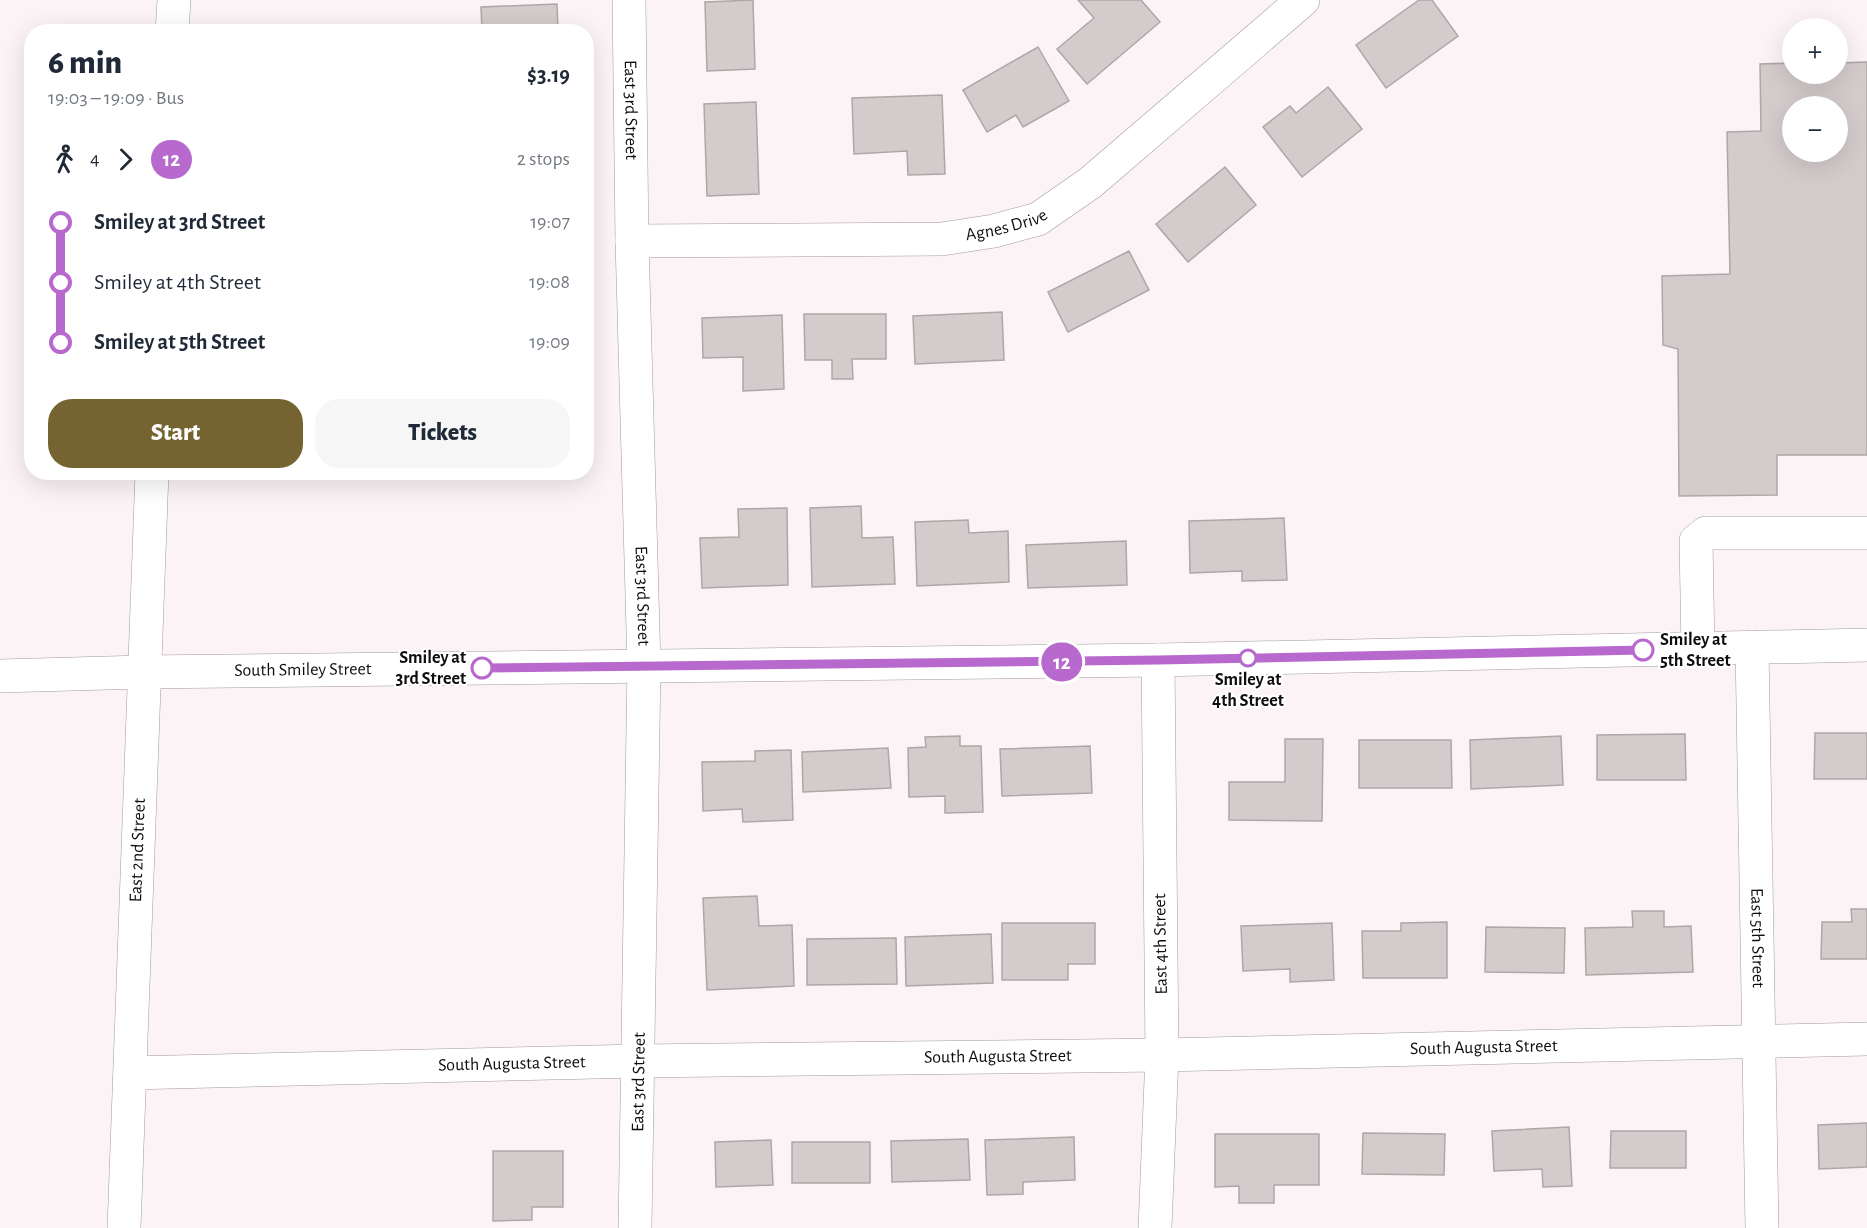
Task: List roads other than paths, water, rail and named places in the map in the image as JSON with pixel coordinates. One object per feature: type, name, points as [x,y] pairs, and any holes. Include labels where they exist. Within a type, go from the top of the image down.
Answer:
[{"type":"street","points":[[172,24],[174,0]]},
{"type":"street","name":"East 3rd Street","points":[[629,0],[632,241],[644,666],[635,1228]]},
{"type":"street","name":"Agnes Drive","points":[[632,241],[942,239],[994,231],[1038,219],[1090,183],[1303,0]]},
{"type":"street","name":"East 2nd Street","points":[[124,1228],[152,480]]},
{"type":"street","points":[[1698,648],[1696,541],[1706,534],[1867,533]]},
{"type":"street","name":"South Smiley Street","points":[[0,676],[143,672],[1158,660],[1867,645]]},
{"type":"street","name":"East 5th Street","points":[[1752,647],[1762,1228]]},
{"type":"street","name":"East 4th Street","points":[[1155,1228],[1162,1055],[1158,660]]},
{"type":"street","name":"South Augusta Street","points":[[130,1073],[639,1061],[1162,1055],[1867,1039]]},
{"type":"place","name":"Smiley at 5th Street","points":[[1643,650]]},
{"type":"place","name":"Smiley at 4th Street","points":[[1248,658]]},
{"type":"place","name":"Smiley at 3rd Street","points":[[482,668]]}]
